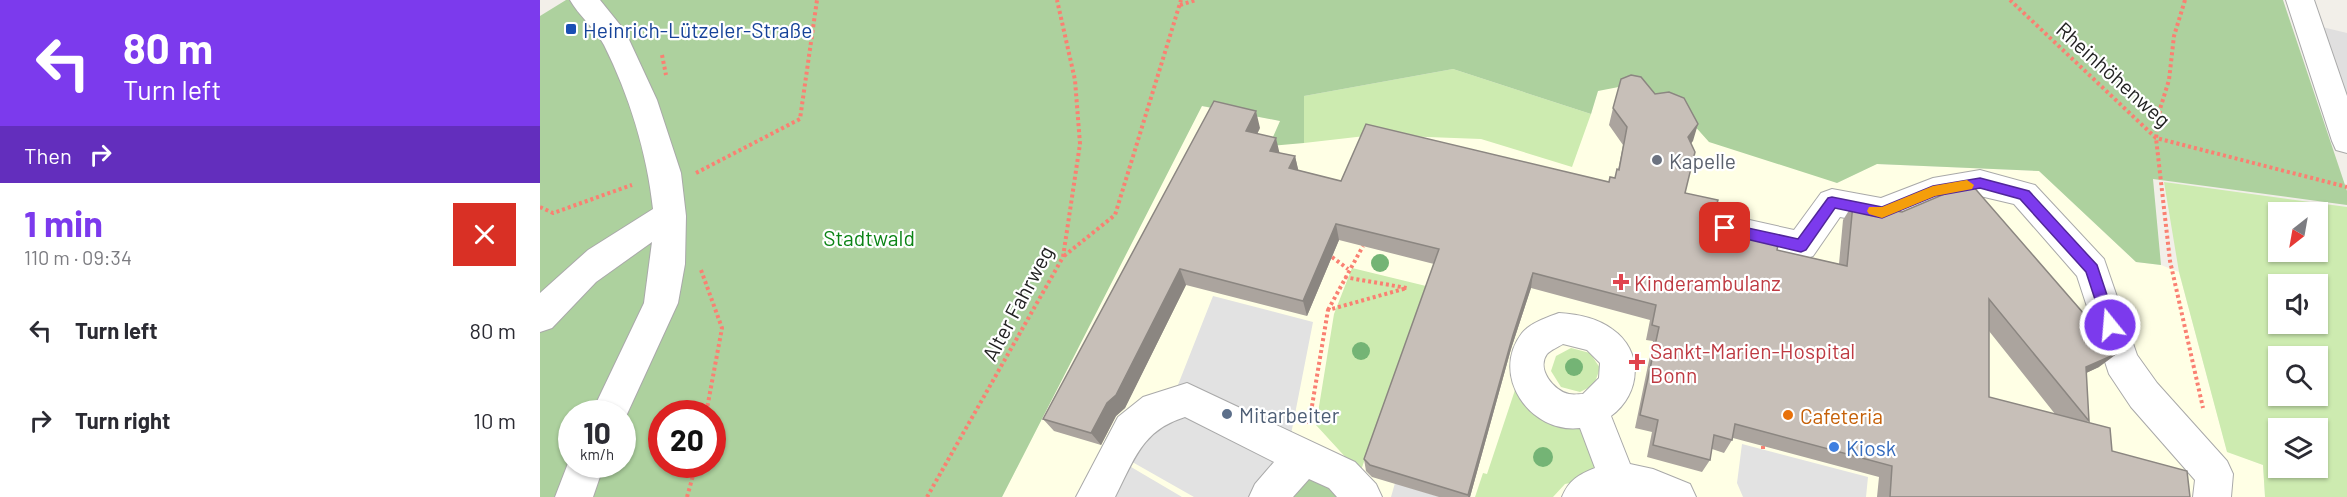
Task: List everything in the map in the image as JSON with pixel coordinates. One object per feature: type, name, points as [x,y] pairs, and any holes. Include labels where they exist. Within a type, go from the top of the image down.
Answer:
[{"type":"street","points":[[584,0],[615,38],[642,100],[665,173],[670,216],[668,264],[661,303],[616,400]]},
{"type":"street","points":[[2300,0],[2347,141]]},
{"type":"street","points":[[1725,228],[1801,246],[1832,202],[1882,212],[1933,191],[1980,183],[2024,194],[2092,269],[2122,363],[2213,486]]},
{"type":"street","points":[[540,317],[570,283],[616,246],[670,216]]},
{"type":"street","points":[[1095,497],[1131,429],[1156,409],[1187,400],[1342,475],[1363,497]]},
{"type":"street","points":[[1591,410],[1618,480]]},
{"type":"street","points":[[1268,497],[1303,457]]},
{"type":"street","points":[[574,497],[581,478]]},
{"type":"street","points":[[1581,497],[1589,488],[1618,480],[1677,497]]},
{"type":"path","points":[[695,173],[800,119],[817,0]]},
{"type":"path","name":"Alter Fahrweg","points":[[927,497],[1063,257],[1080,144],[1075,80],[1057,0]]},
{"type":"path","points":[[1063,257],[1115,215],[1180,3],[1196,0]]},
{"type":"path","name":"Rheinhöhenweg","points":[[2010,0],[2156,138],[2347,187]]},
{"type":"path","points":[[2185,0],[2174,36],[2169,80],[2160,109],[2156,138],[2170,261],[2204,415]]},
{"type":"path","points":[[662,55],[668,84]]},
{"type":"path","points":[[692,162],[696,183]]},
{"type":"path","points":[[540,207],[553,213],[625,187]]},
{"type":"path","points":[[1303,457],[1328,310],[1348,269],[1363,246]]},
{"type":"path","points":[[1332,257],[1348,269]]},
{"type":"path","points":[[698,262],[722,328],[709,400]]},
{"type":"path","points":[[1328,310],[1407,288],[1344,277]]},
{"type":"path","points":[[687,497],[692,478]]},
{"type":"shaded area","points":[[2318,26],[2347,33],[2347,110]]},
{"type":"shaded area","name":"Sankt-Marien-Hospital Bonn","points":[[1453,69],[1591,114],[1598,90],[1629,85],[1837,183],[1876,164],[2039,171],[2136,262],[2161,265],[2179,272],[2227,451],[2263,465],[2265,497],[1002,497],[1201,106],[1281,121],[1269,146]]},
{"type":"shaded area","name":"Mitarbeiter","points":[[1213,296],[1313,322],[1285,465],[1250,497],[1194,497],[1127,459],[1174,395]]},
{"type":"shaded area","points":[[1742,444],[1868,477],[1866,497],[1743,497],[1737,483]]},
{"type":"shaded area","points":[[1126,464],[1182,497],[1113,497]]},
{"type":"shaded area","points":[[1395,483],[1440,497],[1391,497]]},
{"type":"green space","name":"Stadtwald","points":[[566,0],[2283,0],[2347,191],[2347,205],[2153,179],[2161,265],[2136,262],[2039,171],[1877,164],[1837,183],[1709,142],[1676,105],[1629,85],[1598,91],[1591,114],[1453,69],[1304,96],[1304,143],[1269,146],[1280,121],[1202,106],[1002,497],[540,497],[540,16]]},
{"type":"green space","points":[[1453,69],[1591,114],[1572,167],[1481,139],[1374,135],[1304,143],[1304,96]]},
{"type":"green space","points":[[2164,182],[2310,202],[2268,202],[2268,262],[2328,262],[2328,204],[2347,207],[2347,497],[2265,497],[2263,465],[2227,452],[2179,272]]},
{"type":"green space","points":[[1352,268],[1426,286],[1360,473],[1316,425],[1334,314]]},
{"type":"green space","points":[[1571,348],[1590,353],[1600,368],[1594,385],[1580,392],[1561,387],[1551,371],[1556,356]]},
{"type":"green space","points":[[1520,375],[1589,433],[1595,468],[1585,480],[1565,484],[1553,497],[1475,497],[1483,473],[1487,474]]},
{"type":"green space","points":[[1313,478],[1345,497],[1280,497],[1293,481]]},
{"type":"building","points":[[1631,75],[1641,77],[1655,94],[1669,92],[1684,98],[1698,124],[1688,137],[1695,152],[1685,193],[1718,200],[1714,213],[1719,224],[1779,239],[1777,250],[1847,266],[1853,204],[1902,212],[1961,187],[1972,185],[2118,353],[2086,367],[2089,421],[1989,299],[1989,397],[2110,428],[2112,451],[2187,471],[2190,497],[1890,497],[1892,466],[1735,424],[1732,440],[1714,435],[1710,460],[1653,445],[1658,420],[1640,415],[1659,327],[1652,325],[1656,305],[1533,273],[1468,495],[1370,465],[1364,459],[1439,249],[1336,224],[1303,301],[1180,269],[1116,395],[1107,403],[1091,433],[1043,419],[1214,101],[1256,111],[1246,131],[1276,138],[1270,151],[1295,156],[1289,168],[1341,181],[1366,124],[1609,182],[1610,177],[1615,178],[1617,169],[1619,170],[1627,127],[1613,108],[1621,79]]},
{"type":"slow traffic","points":[[1874,211],[1882,212],[1933,191],[1967,185]]},
{"type":"place","name":"Heinrich-Lützeler-Straße","points":[[571,29]]},
{"type":"place","name":"Kapelle","points":[[1657,160]]},
{"type":"place","name":"Kinderambulanz","points":[[1621,282]]},
{"type":"place","name":"Sankt-Marien-Hospital Bonn","points":[[1637,362]]},
{"type":"place","name":"Mitarbeiter","points":[[1227,414]]},
{"type":"place","name":"Cafeteria","points":[[1788,415]]},
{"type":"place","name":"Kiosk","points":[[1834,447]]},
{"type":"route","points":[[1725,228],[1801,246],[1832,202],[1882,212],[1933,191],[1980,183],[2024,194],[2092,269],[2110,325]]}]
